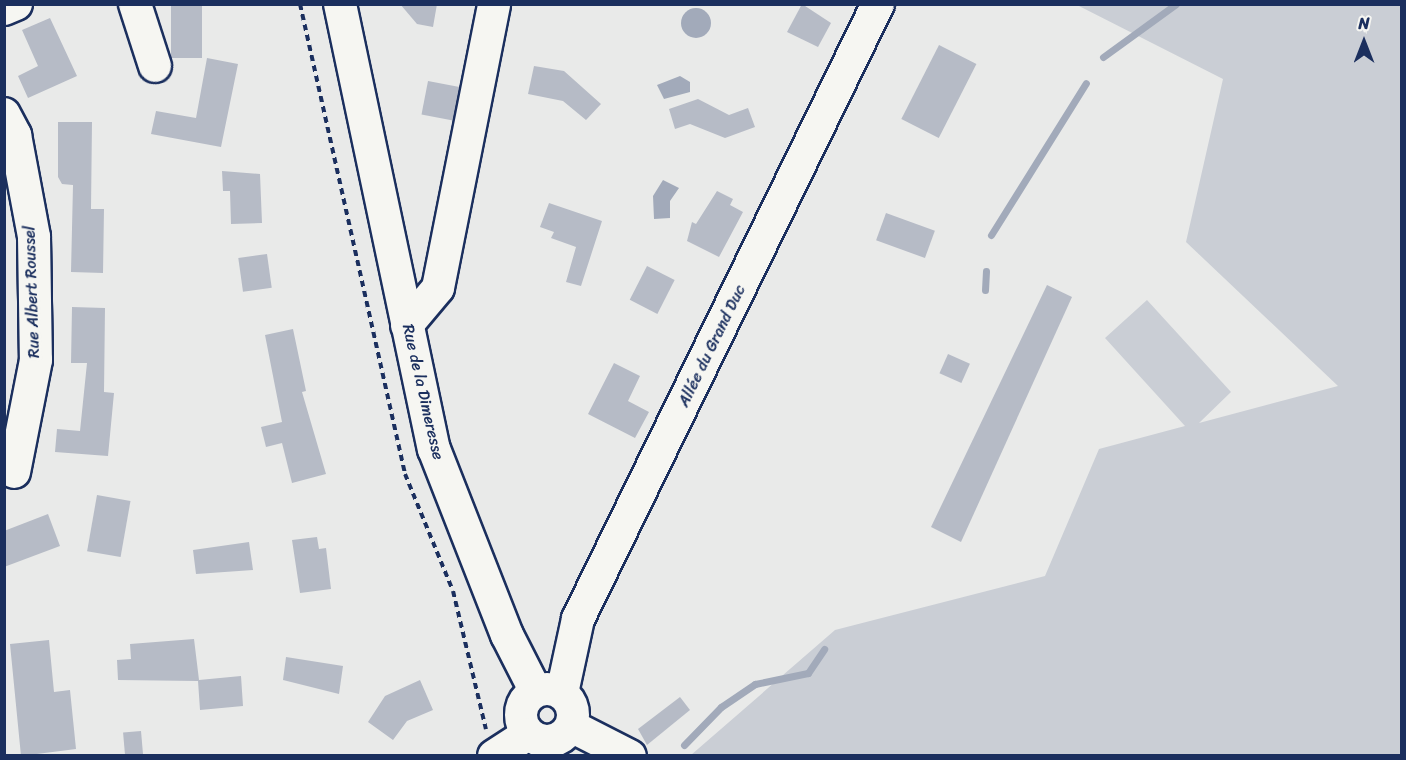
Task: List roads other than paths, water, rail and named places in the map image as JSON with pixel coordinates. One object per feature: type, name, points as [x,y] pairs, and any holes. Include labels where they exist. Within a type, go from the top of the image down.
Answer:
[{"type":"street","points":[[4,9],[16,4]]},
{"type":"street","points":[[135,4],[155,66]]},
{"type":"street","name":"Rue de la Dimeresse","points":[[328,4],[353,80]]},
{"type":"street","name":"Rue de la Dimeresse","points":[[340,4],[353,80],[434,448],[507,635],[549,692]]},
{"type":"street","points":[[407,325],[438,288],[494,4]]},
{"type":"street","name":"Allée du Grand Duc","points":[[549,692],[578,619],[878,4]]},
{"type":"street","name":"Rue Albert Roussel","points":[[4,114],[15,135],[34,237],[36,360],[14,472]]},
{"type":"street","points":[[549,692],[572,708],[571,726],[551,741],[528,734],[520,719],[523,702],[549,692]]},
{"type":"street","points":[[571,726],[630,756]]},
{"type":"street","points":[[494,756],[528,734]]},
{"type":"water","points":[[696,8],[707,12],[711,23],[707,34],[696,38],[685,34],[681,23],[685,12]]},
{"type":"water","points":[[680,76],[690,82],[690,92],[664,99],[657,85]]},
{"type":"water","points":[[663,180],[679,188],[670,201],[670,218],[654,219],[653,196]]},
{"type":"waterway","points":[[1103,57],[1176,4]]},
{"type":"waterway","points":[[991,235],[1086,83]]},
{"type":"waterway","points":[[985,290],[986,271]]},
{"type":"waterway","points":[[684,745],[721,707],[755,684],[808,673],[824,649]]}]
